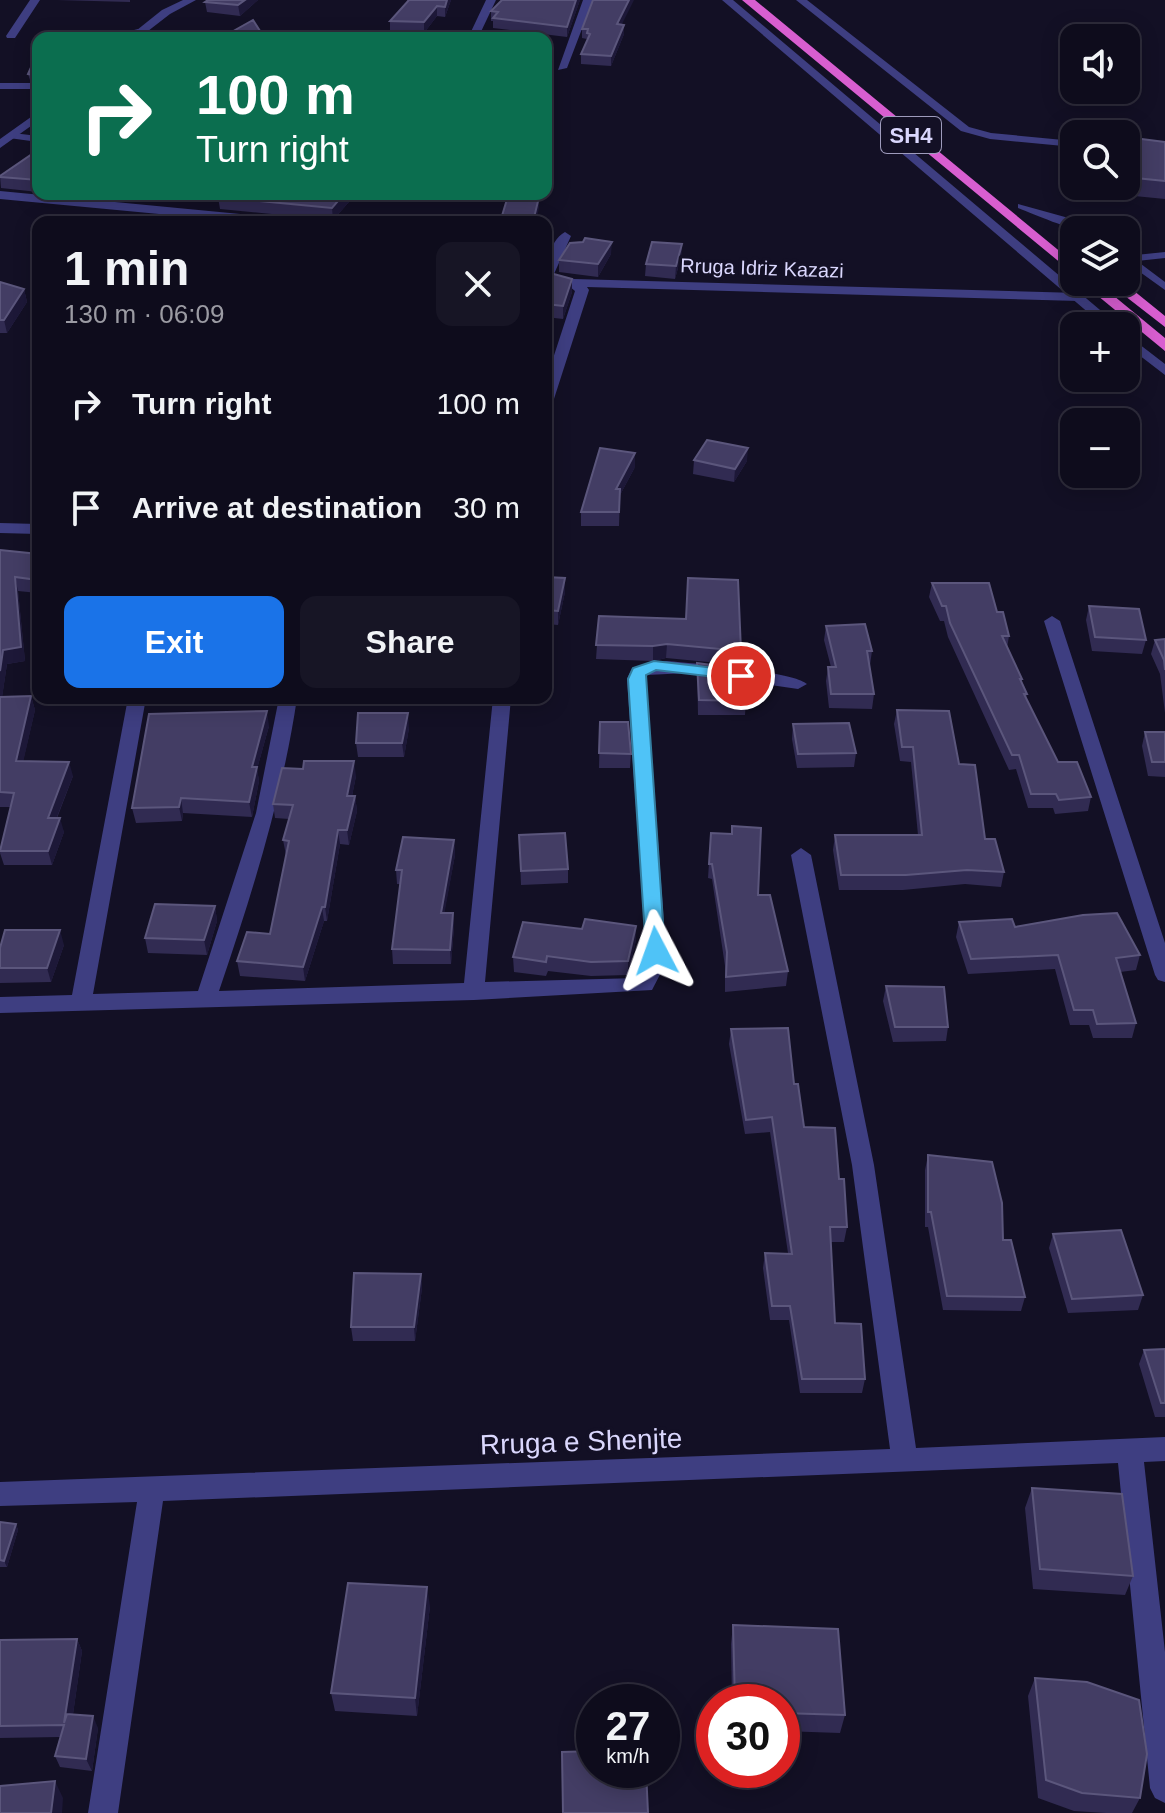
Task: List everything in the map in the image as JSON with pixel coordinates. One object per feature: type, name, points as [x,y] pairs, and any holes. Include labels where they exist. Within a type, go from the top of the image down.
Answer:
[{"type":"highway","name":"SH4","points":[[748,0],[1060,258]]},
{"type":"highway","points":[[1016,202],[1053,232]]},
{"type":"highway","points":[[1105,296],[1165,346]]},
{"type":"highway","points":[[1131,296],[1165,323]]},
{"type":"street","points":[[11,36],[35,0]]},
{"type":"street","points":[[139,32],[166,12],[191,0]]},
{"type":"street","points":[[475,32],[491,0]]},
{"type":"street","points":[[562,68],[588,0]]},
{"type":"street","points":[[727,0],[1096,312]]},
{"type":"street","points":[[801,0],[965,129],[990,136],[1060,143]]},
{"type":"street","points":[[0,86],[32,86]]},
{"type":"street","points":[[0,145],[32,120]]},
{"type":"street","points":[[13,136],[32,138]]},
{"type":"street","points":[[0,195],[32,198]]},
{"type":"street","points":[[52,200],[220,216]]},
{"type":"street","points":[[552,263],[565,236]]},
{"type":"street","points":[[552,280],[574,283],[582,290],[552,383]]},
{"type":"street","name":"Rruga Idriz Kazazi","points":[[574,283],[1078,297]]},
{"type":"street","points":[[1140,350],[1165,371]]},
{"type":"street","points":[[0,528],[32,529]]},
{"type":"street","points":[[1052,621],[1165,975]]},
{"type":"street","points":[[0,1005],[645,985],[651,976],[656,951],[636,679],[642,668],[683,667],[798,684]]},
{"type":"street","points":[[81,1003],[136,704]]},
{"type":"street","points":[[206,999],[258,846],[282,748],[287,704]]},
{"type":"street","points":[[474,992],[501,704]]},
{"type":"street","points":[[801,855],[863,1165],[905,1460]]},
{"type":"street","name":"Rruga e Shenjte","points":[[0,1494],[1165,1449]]},
{"type":"street","points":[[1130,1450],[1165,1788]]},
{"type":"street","points":[[103,1813],[152,1489]]},
{"type":"lane","points":[[1016,202],[1060,219]]},
{"type":"lane","points":[[1140,258],[1165,255]]},
{"type":"lane","points":[[1140,268],[1164,285]]},
{"type":"building","points":[[245,0],[238,5],[205,2]]},
{"type":"building","points":[[409,0],[447,0],[445,7],[437,6],[424,22],[390,21]]},
{"type":"building","points":[[502,0],[576,0],[567,27],[493,18],[498,12],[491,11]]},
{"type":"building","points":[[593,0],[629,0],[617,24],[624,25],[611,56],[581,54],[590,34],[587,33],[588,29],[582,29]]},
{"type":"building","points":[[253,20],[261,32],[232,32]]},
{"type":"building","points":[[1140,139],[1165,142],[1165,181],[1140,178]]},
{"type":"building","points":[[32,154],[32,180],[0,176]]},
{"type":"building","points":[[249,200],[339,200],[332,208]]},
{"type":"building","points":[[507,200],[538,200],[534,216],[502,216]]},
{"type":"building","points":[[585,238],[612,242],[598,264],[559,260],[570,243],[583,242]]},
{"type":"building","points":[[652,242],[682,244],[676,266],[646,264]]},
{"type":"building","points":[[552,274],[572,279],[563,306],[552,305]]},
{"type":"building","points":[[0,282],[24,289],[4,320],[0,320]]},
{"type":"building","points":[[707,440],[748,448],[735,469],[694,460]]},
{"type":"building","points":[[600,448],[635,453],[616,489],[620,489],[619,512],[581,512]]},
{"type":"building","points":[[0,550],[32,553],[32,579],[15,577],[21,647],[3,650],[0,671]]},
{"type":"building","points":[[552,577],[565,578],[558,611],[552,610]]},
{"type":"building","points":[[688,578],[738,580],[741,651],[667,644],[596,645],[599,616],[686,619]]},
{"type":"building","points":[[932,583],[989,583],[997,612],[1003,612],[1009,636],[1002,636],[1022,679],[1027,694],[1024,694],[1058,762],[1077,762],[1091,797],[1059,800],[1056,794],[1031,794],[1019,755],[1012,755],[950,623],[946,606],[942,606]]},
{"type":"building","points":[[1089,606],[1139,609],[1146,640],[1095,637]]},
{"type":"building","points":[[865,624],[872,651],[867,651],[874,694],[831,694],[828,667],[836,667],[826,626]]},
{"type":"building","points":[[1165,639],[1165,670],[1155,640]]},
{"type":"building","points":[[697,663],[741,669],[746,701],[699,700]]},
{"type":"building","points":[[31,696],[16,761],[69,762],[48,818],[60,818],[48,851],[0,851],[14,793],[0,792],[0,697]]},
{"type":"building","points":[[897,710],[949,711],[959,764],[975,765],[985,839],[995,839],[1004,872],[967,870],[906,875],[841,875],[835,835],[922,835],[913,747],[902,747]]},
{"type":"building","points":[[267,711],[252,767],[257,767],[249,802],[181,798],[179,807],[132,808],[149,714]]},
{"type":"building","points":[[358,713],[408,713],[402,743],[356,743]]},
{"type":"building","points":[[600,722],[628,722],[631,754],[599,753]]},
{"type":"building","points":[[849,723],[856,753],[798,754],[793,724]]},
{"type":"building","points":[[1145,732],[1165,732],[1165,762],[1152,762]]},
{"type":"building","points":[[304,761],[354,761],[347,796],[355,796],[347,830],[338,830],[325,907],[322,907],[303,967],[237,961],[247,932],[270,934],[289,841],[283,840],[293,805],[273,804],[282,768],[303,769]]},
{"type":"building","points":[[732,826],[761,828],[758,895],[770,895],[788,971],[726,977],[727,952],[712,864],[709,864],[711,833],[732,834]]},
{"type":"building","points":[[565,833],[568,869],[521,871],[519,835]]},
{"type":"building","points":[[403,837],[454,840],[441,913],[453,913],[450,950],[392,949],[402,870],[396,870]]},
{"type":"building","points":[[155,904],[215,906],[204,940],[145,938]]},
{"type":"building","points":[[1117,913],[1140,955],[1116,958],[1136,1023],[1097,1024],[1093,1010],[1074,1010],[1058,955],[971,959],[959,922],[1012,919],[1015,927],[1083,915]]},
{"type":"building","points":[[585,919],[636,926],[628,961],[591,962],[547,956],[546,962],[513,957],[523,922],[582,929]]},
{"type":"building","points":[[5,930],[60,930],[47,968],[0,968],[0,948]]},
{"type":"building","points":[[886,986],[944,987],[948,1027],[895,1027]]},
{"type":"building","points":[[788,1028],[794,1084],[798,1084],[804,1127],[835,1128],[839,1179],[844,1179],[847,1227],[830,1227],[835,1323],[861,1324],[865,1379],[802,1379],[790,1306],[772,1306],[765,1253],[792,1254],[772,1117],[746,1120],[731,1029]]},
{"type":"building","points":[[928,1155],[992,1162],[1002,1203],[1003,1240],[1011,1240],[1025,1297],[947,1296],[931,1212],[928,1212]]},
{"type":"building","points":[[1121,1230],[1143,1295],[1072,1299],[1053,1234]]},
{"type":"building","points":[[354,1273],[421,1274],[414,1327],[351,1327]]},
{"type":"building","points":[[1165,1349],[1165,1403],[1161,1403],[1144,1350]]},
{"type":"building","points":[[1032,1488],[1122,1494],[1133,1576],[1040,1569]]},
{"type":"building","points":[[0,1522],[16,1524],[4,1561],[0,1560]]},
{"type":"building","points":[[348,1583],[427,1587],[415,1698],[331,1693]]},
{"type":"building","points":[[733,1625],[838,1629],[845,1715],[800,1714],[800,1684],[735,1684]]},
{"type":"building","points":[[77,1639],[64,1723],[67,1714],[93,1716],[86,1759],[55,1756],[64,1725],[0,1726],[0,1640]]},
{"type":"building","points":[[1035,1678],[1087,1682],[1139,1700],[1147,1754],[1140,1798],[1082,1793],[1046,1780]]},
{"type":"building","points":[[562,1752],[576,1752],[576,1788],[647,1788],[648,1813],[563,1813]]},
{"type":"building","points":[[55,1781],[51,1813],[0,1813],[0,1786]]},
{"type":"route","points":[[656,951],[636,679],[638,672],[654,665],[741,676]]}]
